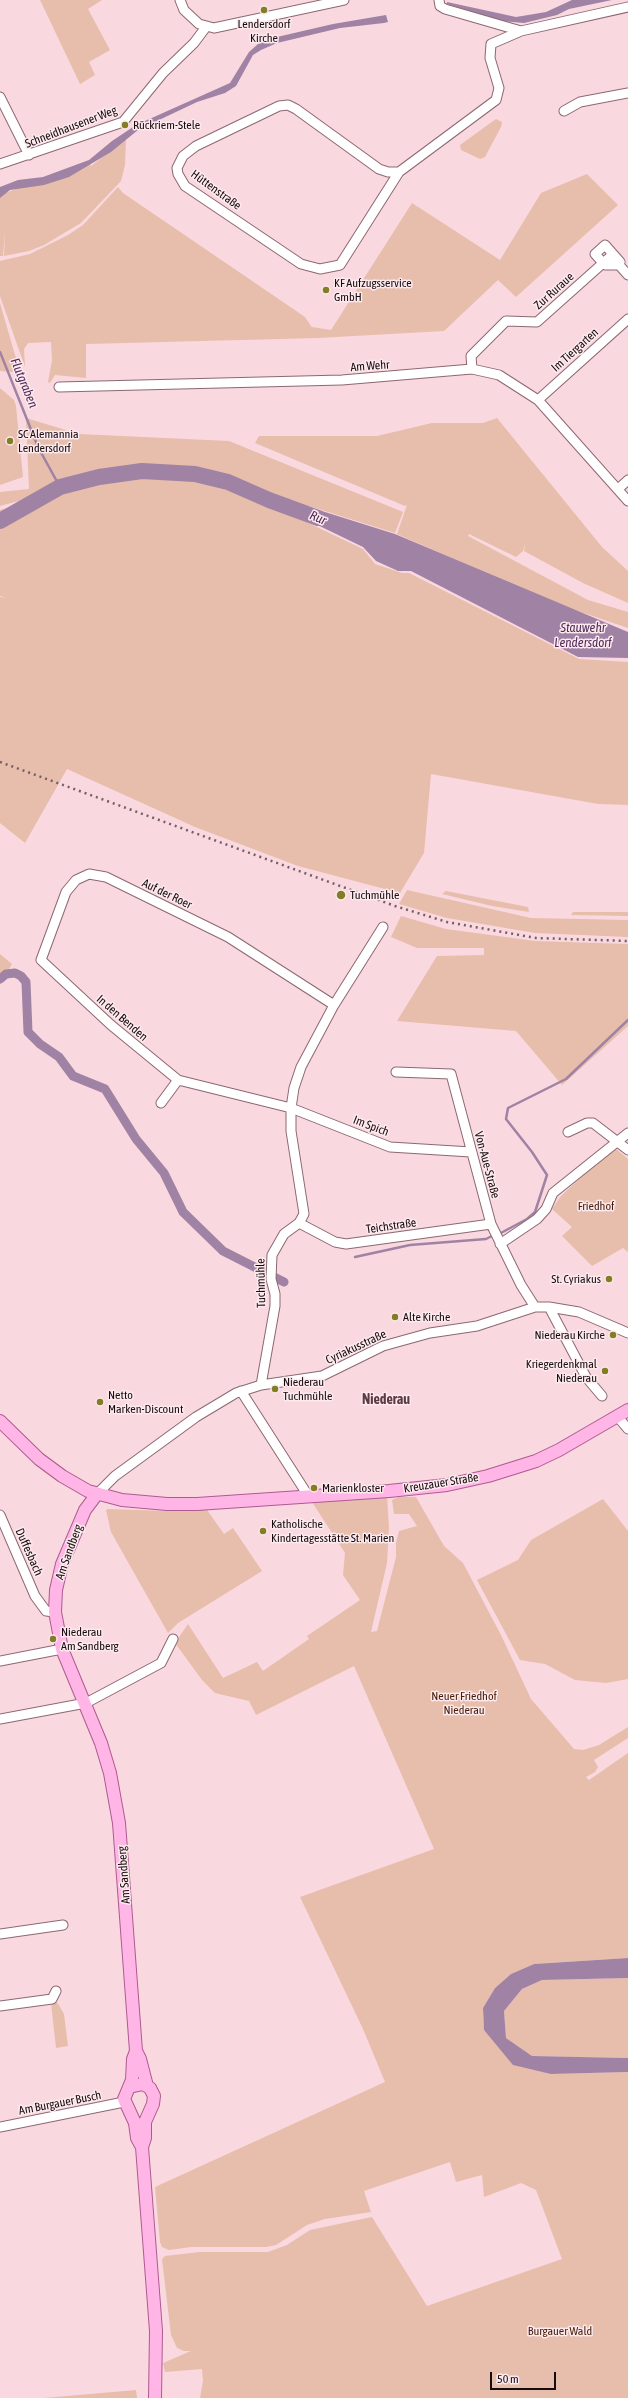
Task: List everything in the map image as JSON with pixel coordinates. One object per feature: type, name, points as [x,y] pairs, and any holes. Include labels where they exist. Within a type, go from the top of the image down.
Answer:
[{"type":"main road","name":"Kreuzauer Straße","points":[[0,1420],[39,1459],[62,1476],[97,1494],[111,1499],[168,1504],[309,1497],[447,1484],[488,1476],[536,1460],[559,1450],[623,1413]]},
{"type":"main road","name":"Am Sandberg","points":[[97,1494],[85,1510],[62,1564],[56,1590],[55,1612],[62,1649],[86,1703],[110,1773],[119,1823],[136,2051]]},
{"type":"main road","points":[[136,2051],[140,2059],[147,2086],[154,2096],[153,2104],[149,2110],[145,2122],[145,2138],[142,2147],[156,2331],[155,2398]]},
{"type":"main road","points":[[136,2051],[129,2087],[124,2095],[126,2106],[135,2123],[137,2138],[142,2147]]},
{"type":"main road","points":[[129,2087],[138,2084],[147,2086]]},
{"type":"main road","points":[[126,2106],[140,2114],[149,2110]]},
{"type":"street","points":[[180,0],[184,10],[202,26],[224,27],[344,0]]},
{"type":"street","name":"Hüttenstraße","points":[[438,0],[440,6],[445,9],[521,31]]},
{"type":"street","name":"Hüttenstraße","points":[[400,172],[388,172],[379,169],[288,105],[279,106],[196,146],[183,156],[178,168],[180,180],[190,190],[301,264],[320,269],[340,265],[400,172],[496,100],[499,88],[489,50],[491,44],[497,39],[521,31],[628,7]]},
{"type":"street","name":"Schneidhausener Weg","points":[[0,164],[123,122],[163,73],[194,43],[202,26]]},
{"type":"street","points":[[564,111],[580,102],[628,94]]},
{"type":"street","points":[[0,97],[29,155]]},
{"type":"street","points":[[618,264],[620,262],[605,245],[594,254],[603,263],[611,256],[618,264],[628,275]]},
{"type":"street","name":"Zur Ruraue","points":[[472,369],[471,356],[506,321],[537,322],[603,263]]},
{"type":"street","name":"Im Tiergarten","points":[[538,400],[628,319]]},
{"type":"street","name":"Am Wehr","points":[[59,387],[342,380],[472,369],[499,375],[538,400],[628,501]]},
{"type":"street","points":[[618,489],[628,480]]},
{"type":"street","name":"Auf der Roer","points":[[52,972],[41,960],[55,920],[66,892],[76,880],[89,874],[106,877],[228,937],[334,1005]]},
{"type":"street","points":[[299,1223],[304,1214],[303,1198],[291,1131],[291,1108],[301,1067],[334,1005],[383,927]]},
{"type":"street","name":"In den Benden","points":[[52,972],[111,1025],[178,1080],[291,1108]]},
{"type":"street","name":"Von-Aue-Straße","points":[[396,1072],[451,1074],[471,1152],[496,1235],[535,1307]]},
{"type":"street","points":[[160,1103],[178,1080]]},
{"type":"street","name":"Im Spich","points":[[291,1108],[390,1147],[471,1152]]},
{"type":"street","points":[[568,1132],[587,1123],[593,1123],[628,1150]]},
{"type":"street","name":"Teichstraße","points":[[299,1223],[335,1242],[346,1244],[496,1235],[537,1219],[546,1209],[553,1193],[616,1141],[628,1133]]},
{"type":"street","name":"Tuchmühle","points":[[261,1386],[275,1306],[275,1294],[271,1279],[272,1255],[284,1234],[299,1223]]},
{"type":"street","name":"Cyriakusstraße","points":[[97,1494],[115,1476],[196,1417],[241,1391],[261,1386],[322,1376],[383,1346],[430,1333],[477,1326],[535,1307],[549,1307],[578,1312],[628,1333]]},
{"type":"street","points":[[549,1307],[586,1377],[602,1396]]},
{"type":"street","points":[[241,1391],[309,1497]]},
{"type":"street","points":[[623,1413],[628,1429]]},
{"type":"street","name":"Duffesbach","points":[[0,1515],[36,1596],[46,1611],[55,1612]]},
{"type":"street","points":[[0,1719],[86,1703],[161,1664],[173,1639]]},
{"type":"street","points":[[0,1661],[62,1649]]},
{"type":"street","points":[[0,1934],[63,1925]]},
{"type":"street","points":[[0,2006],[52,1999],[56,1991]]},
{"type":"street","name":"Am Burgauer Busch","points":[[0,2127],[126,2106]]},
{"type":"green space","points":[[40,0],[102,0],[88,9],[110,50],[89,62],[95,75],[80,84]]},
{"type":"green space","points":[[496,119],[502,122],[501,127],[485,157],[480,159],[461,150],[460,145]]},
{"type":"green space","points":[[126,139],[125,165],[121,181],[81,223],[44,245],[29,251],[4,256],[5,231],[3,256],[0,256],[0,195],[89,161],[91,166]]},
{"type":"green space","points":[[587,174],[618,205],[516,297],[498,280],[444,331],[318,338],[86,344],[86,378],[55,375],[50,383],[48,382],[52,360],[51,342],[28,343],[24,349],[25,367],[0,296],[0,261],[30,254],[68,235],[83,225],[118,187],[123,193],[305,317],[313,329],[312,327],[331,330],[412,203],[500,260],[541,193]]},
{"type":"green space","points":[[0,303],[15,355],[24,373],[0,371]]},
{"type":"green space","name":"SC Alemannia Lendersdorf","points":[[0,388],[14,400],[16,406],[23,477],[0,485]]},
{"type":"green space","points":[[26,418],[79,434],[229,441],[403,512],[395,533],[309,506],[292,508],[230,481],[196,472],[141,468],[0,506],[0,492],[29,489]]},
{"type":"green space","points":[[497,418],[602,547],[628,571],[628,603],[583,583],[524,551],[525,543],[523,551],[516,557],[469,534],[468,536],[588,600],[628,612],[628,628],[557,604],[397,534],[407,505],[405,506],[255,443],[259,436],[377,436],[432,423],[483,423]]},
{"type":"green space","points":[[141,472],[192,476],[228,485],[268,503],[297,512],[302,520],[363,549],[375,564],[402,573],[409,573],[579,659],[628,662],[628,805],[598,804],[431,774],[424,853],[400,893],[298,866],[195,827],[67,769],[25,843],[0,823],[0,597],[6,598],[0,596],[0,510]]},
{"type":"green space","points":[[407,890],[531,918],[628,920],[628,937],[535,933],[447,918],[399,904]]},
{"type":"green space","points":[[446,891],[528,907],[529,912],[492,906],[442,894]]},
{"type":"green space","points":[[573,912],[628,912],[628,916],[571,915]]},
{"type":"green space","points":[[401,916],[446,929],[535,941],[628,944],[628,1026],[562,1085],[516,1031],[397,1021],[437,956],[484,955],[484,948],[417,948],[391,937]]},
{"type":"green space","points":[[0,954],[12,964],[0,985]]},
{"type":"green space","name":"Friedhof","points":[[616,1149],[628,1159],[628,1252],[623,1248],[592,1266],[562,1236],[572,1227],[552,1209],[561,1196],[593,1166]]},
{"type":"green space","points":[[387,1496],[389,1528],[387,1563],[371,1632],[377,1631],[396,1557],[396,1543],[399,1531],[417,1526],[409,1514],[394,1514],[392,1500],[399,1497],[416,1497],[444,1546],[463,1563],[501,1635],[531,1699],[574,1749],[583,1750],[599,1745],[628,1727],[628,1738],[594,1760],[598,1767],[595,1772],[586,1777],[589,1780],[628,1753],[628,1958],[534,1964],[511,1974],[495,1988],[483,2008],[484,2030],[551,2074],[628,2072],[628,2398],[200,2398],[203,2381],[202,2369],[165,2372],[163,2363],[191,2351],[184,2351],[177,2348],[171,2335],[162,2259],[165,2256],[200,2252],[268,2252],[287,2245],[310,2230],[372,2217],[427,2306],[562,2259],[536,2190],[521,2183],[484,2197],[482,2175],[456,2182],[450,2162],[364,2191],[371,2212],[325,2219],[307,2225],[276,2245],[266,2247],[191,2247],[169,2250],[162,2247],[160,2242],[155,2187],[385,2082],[363,2029],[300,1897],[434,1849],[354,1666],[256,1715],[249,1701],[215,1693],[202,1680],[175,1643],[188,1624],[223,1678],[257,1662],[263,1671],[309,1639],[307,1636],[360,1600],[343,1575],[345,1553],[312,1502]]},
{"type":"green space","points":[[603,1499],[628,1531],[628,1679],[606,1683],[575,1680],[545,1664],[520,1660],[477,1580],[518,1560],[531,1540]]},
{"type":"green space","points":[[106,1510],[167,1511],[207,1510],[224,1534],[233,1528],[262,1571],[178,1623],[168,1633],[111,1532]]},
{"type":"green space","points":[[628,1978],[628,2058],[532,2056],[506,2038],[504,2011],[522,1989],[542,1980]]},
{"type":"green space","points":[[57,2002],[64,2014],[68,2046],[56,2048],[51,2003]]},
{"type":"green space","points":[[136,2390],[137,2398],[44,2398]]},
{"type":"water","points":[[572,0],[612,0],[569,9],[557,15],[524,23],[502,21],[447,4],[447,2],[516,17],[546,12]]},
{"type":"water","points":[[386,15],[388,22],[340,28],[277,43],[261,50],[253,55],[236,86],[225,93],[197,102],[138,130],[111,152],[69,177],[44,185],[10,190],[0,198],[0,187],[18,180],[43,177],[89,160],[112,141],[136,125],[230,83],[249,52],[258,44],[277,37],[333,24]]},
{"type":"water","name":"Stauwehr Lendersdorf","points":[[309,507],[395,534],[628,632],[628,658],[578,657],[411,571],[398,571],[376,561],[363,547],[303,518],[298,511]]},
{"type":"water","points":[[628,1958],[628,1978],[542,1980],[522,1989],[504,2011],[506,2038],[532,2056],[628,2058],[628,2072],[551,2074],[513,2065],[484,2030],[483,2008],[495,1988],[511,1974],[534,1964]]},
{"type":"waterway","name":"Flutgraben","points":[[0,352],[38,447],[60,487]]},
{"type":"waterway","name":"Rur","points":[[0,521],[60,487],[99,477],[142,471],[195,474],[228,482],[269,500],[318,518]]},
{"type":"waterway","points":[[0,979],[6,974],[15,973],[21,976],[26,982],[28,1032],[40,1044],[59,1057],[73,1076],[105,1089],[136,1139],[164,1173],[183,1212],[223,1251],[284,1282]]},
{"type":"waterway","points":[[499,1234],[527,1219],[535,1212],[547,1175],[532,1152],[506,1119],[508,1108],[566,1079],[628,1020]]},
{"type":"waterway","points":[[355,1257],[410,1245],[486,1239],[494,1235]]},
{"type":"railway","points":[[0,762],[395,906],[447,922],[536,938],[628,941]]},
{"type":"place","name":"Lendersdorf Kirche","points":[[264,10]]},
{"type":"place","name":"Rückriem-Stele","points":[[125,125]]},
{"type":"place","name":"KF Aufzugsservice GmbH","points":[[326,290]]},
{"type":"place","name":"SC Alemannia Lendersdorf","points":[[10,441]]},
{"type":"place","name":"Tuchmühle","points":[[341,895]]},
{"type":"place","name":"St. Cyriakus","points":[[609,1279]]},
{"type":"place","name":"Alte Kirche","points":[[395,1317]]},
{"type":"place","name":"Niederau Kirche","points":[[613,1335]]},
{"type":"place","name":"Kriegerdenkmal Niederau","points":[[605,1371]]},
{"type":"place","name":"Niederau Tuchmühle","points":[[275,1389]]},
{"type":"place","name":"Netto Marken-Discount","points":[[100,1402]]},
{"type":"place","name":"Marienkloster","points":[[314,1488]]},
{"type":"place","name":"Katholische Kindertagesstätte St. Marien","points":[[263,1531]]},
{"type":"place","name":"Niederau Am Sandberg","points":[[53,1639]]},
{"type":"district","name":"Niederau","points":[[386,1400]]},
{"type":"park label","name":"Neuer Friedhof Niederau","points":[[464,1703]]},
{"type":"park label","name":"Burgauer Wald","points":[[560,2331]]}]
